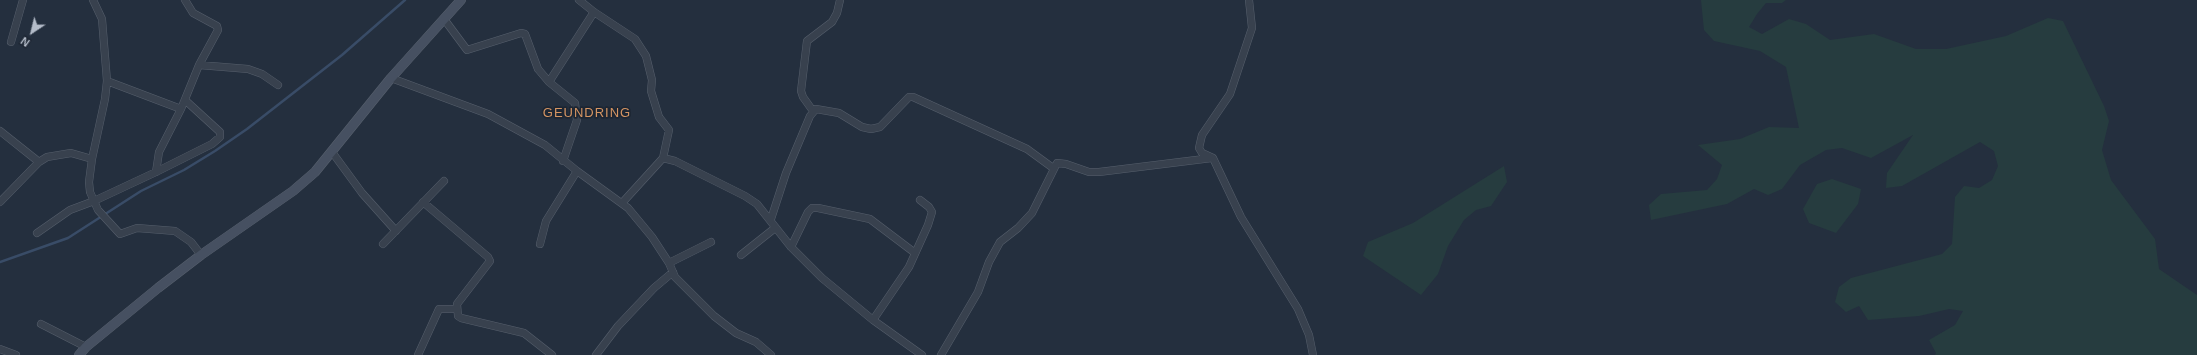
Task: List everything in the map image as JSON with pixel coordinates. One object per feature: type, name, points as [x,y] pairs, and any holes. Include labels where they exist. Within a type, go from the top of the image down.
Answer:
[{"type":"street","points":[[11,42],[23,0]]},
{"type":"street","points":[[93,0],[102,19],[107,81],[105,99],[92,159],[89,182],[90,192],[98,210],[119,233],[123,235],[137,228],[175,231],[190,242],[201,255]]},
{"type":"street","points":[[153,173],[159,152],[178,108],[185,100],[199,65],[218,30],[217,26],[193,13],[185,0]]},
{"type":"street","points":[[79,355],[86,347],[201,255],[293,191],[314,172],[332,152],[391,78],[461,0]]},
{"type":"street","points":[[579,0],[634,39],[646,56],[652,80],[652,91],[660,117],[669,130],[663,158],[622,203]]},
{"type":"street","points":[[813,111],[802,91],[807,41],[832,22],[840,0]]},
{"type":"street","points":[[1249,0],[1252,28],[1230,94],[1202,135],[1199,148],[1202,153],[1213,158],[1240,217],[1298,309],[1309,335],[1313,355]]},
{"type":"street","points":[[549,82],[594,12]]},
{"type":"street","points":[[444,19],[467,50],[521,33],[525,34],[538,69],[549,82],[575,102],[577,120],[564,161]]},
{"type":"street","points":[[199,65],[248,69],[262,74],[278,85]]},
{"type":"street","points":[[391,78],[508,124],[545,145],[577,171],[622,203],[652,237],[670,264],[675,277],[714,316],[736,333],[756,342],[771,355]]},
{"type":"street","points":[[107,81],[178,108]]},
{"type":"street","points":[[770,219],[786,173],[813,111],[816,109],[839,112],[862,127],[871,129],[880,127],[909,97],[913,97],[1027,149],[1054,168]]},
{"type":"street","points":[[37,233],[70,210],[94,201],[153,173],[212,144],[220,137],[220,132],[185,100]]},
{"type":"street","points":[[0,131],[39,162]]},
{"type":"street","points":[[332,152],[362,193],[396,231]]},
{"type":"street","points":[[0,202],[39,162],[57,154],[71,153],[92,159]]},
{"type":"street","points":[[663,158],[675,161],[758,204],[791,247],[822,278],[873,320],[922,355]]},
{"type":"street","points":[[941,355],[978,292],[989,262],[1000,242],[1018,228],[1032,213],[1054,168],[1058,163],[1088,172],[1099,172],[1213,158]]},
{"type":"street","points":[[540,244],[546,221],[577,171]]},
{"type":"street","points":[[383,244],[444,181]]},
{"type":"street","points":[[873,320],[901,280],[915,253],[932,212],[929,207],[920,200]]},
{"type":"street","points":[[423,202],[488,257],[490,261],[463,295],[456,308],[458,316],[524,333],[552,355]]},
{"type":"street","points":[[791,247],[808,212],[812,208],[818,208],[870,218],[915,253]]},
{"type":"street","points":[[741,255],[775,228]]},
{"type":"street","points":[[670,264],[711,242]]},
{"type":"street","points":[[596,355],[618,326],[654,288],[673,272]]},
{"type":"street","points":[[418,355],[439,309],[456,308]]},
{"type":"street","points":[[41,324],[86,347]]},
{"type":"street","points":[[0,349],[16,355]]},
{"type":"green space","points":[[1701,0],[1786,0],[1782,3],[1766,3],[1757,14],[1749,27],[1762,34],[1789,19],[1806,24],[1830,40],[1874,34],[1916,49],[1946,49],[2006,36],[2048,18],[2063,21],[2104,106],[2109,121],[2102,150],[2111,180],[2155,239],[2159,269],[2197,295],[2197,355],[1935,355],[1936,353],[1929,340],[1955,325],[1963,311],[1949,309],[1919,316],[1868,320],[1859,306],[1846,312],[1835,302],[1839,287],[1851,278],[1942,254],[1952,244],[1955,197],[1964,186],[1979,188],[1992,180],[1998,166],[1994,151],[1980,142],[1902,186],[1886,188],[1887,173],[1913,135],[1871,158],[1842,148],[1826,150],[1800,165],[1782,189],[1768,195],[1754,189],[1727,204],[1651,220],[1649,205],[1661,194],[1707,190],[1717,179],[1722,165],[1698,145],[1740,139],[1769,127],[1799,128],[1786,67],[1760,51],[1714,41],[1704,30]]},
{"type":"green space","points":[[1504,166],[1507,182],[1491,206],[1476,210],[1464,220],[1448,246],[1438,274],[1421,295],[1363,256],[1368,242],[1413,223]]},
{"type":"green space","points":[[1832,179],[1861,189],[1858,204],[1836,233],[1809,223],[1803,209],[1817,184]]},
{"type":"waterway","points":[[0,262],[68,238],[141,191],[184,170],[215,151],[247,129],[342,55],[405,0]]},
{"type":"district","name":"GEUNDRING","points":[[587,113]]}]
